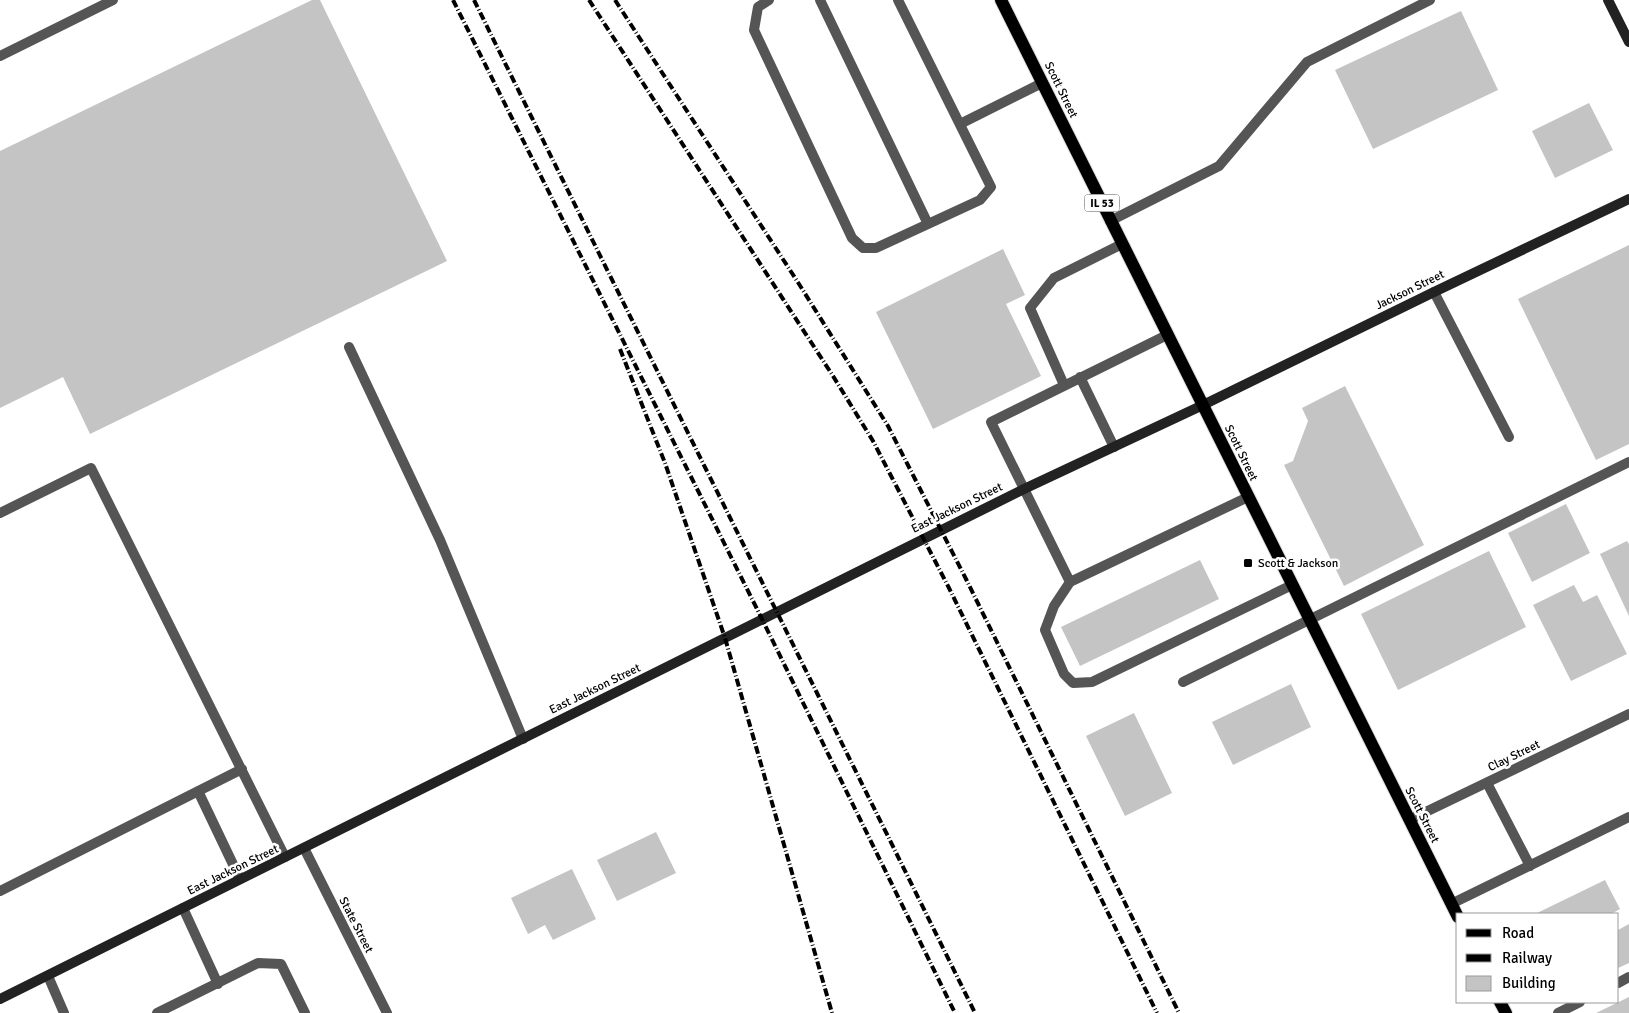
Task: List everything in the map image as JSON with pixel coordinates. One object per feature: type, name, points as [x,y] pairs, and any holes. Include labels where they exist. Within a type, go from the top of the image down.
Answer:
[{"type":"main road","name":"Scott Street","points":[[1001,0],[1456,913]]},
{"type":"street","points":[[0,56],[113,0]]},
{"type":"street","points":[[769,0],[758,7],[754,30],[852,238],[863,248],[876,248],[980,200],[991,187],[898,0]]},
{"type":"street","points":[[820,0],[928,224]]},
{"type":"street","points":[[1110,221],[1219,166],[1307,62],[1430,0]]},
{"type":"street","points":[[1608,0],[1628,38]]},
{"type":"street","points":[[960,124],[1042,83]]},
{"type":"street","name":"Jackson Street","points":[[1203,406],[1434,292],[1629,199]]},
{"type":"street","points":[[1064,385],[1030,308],[1054,278],[1122,244]]},
{"type":"street","points":[[1434,292],[1509,437]]},
{"type":"street","points":[[1070,582],[991,422],[1167,335]]},
{"type":"street","points":[[349,347],[440,540],[523,739]]},
{"type":"street","points":[[1080,377],[1114,447]]},
{"type":"street","name":"East Jackson Street","points":[[0,1000],[1024,489],[1203,406]]},
{"type":"street","points":[[1183,682],[1629,462]]},
{"type":"street","points":[[0,513],[91,468],[285,857]]},
{"type":"street","points":[[1248,497],[1070,582],[1054,606],[1045,630],[1064,674],[1073,683],[1092,682],[1292,586]]},
{"type":"street","name":"Clay Street","points":[[1409,820],[1629,714]]},
{"type":"street","points":[[0,891],[242,769]]},
{"type":"street","points":[[1487,783],[1530,866]]},
{"type":"street","points":[[198,791],[240,879]]},
{"type":"street","points":[[1451,904],[1629,817]]},
{"type":"street","name":"State Street","points":[[304,848],[387,1013]]},
{"type":"street","points":[[183,908],[218,984]]},
{"type":"street","points":[[157,1013],[258,963],[282,964],[305,1013]]},
{"type":"street","points":[[48,976],[64,1013]]},
{"type":"street","points":[[1558,1013],[1578,1003]]},
{"type":"building","points":[[312,0],[320,0],[447,261],[90,434],[63,377],[0,408],[0,151]]},
{"type":"building","points":[[1461,11],[1498,90],[1373,149],[1335,70]]},
{"type":"building","points":[[1589,103],[1613,150],[1555,178],[1532,131]]},
{"type":"building","points":[[1629,245],[1629,444],[1596,460],[1518,299]]},
{"type":"building","points":[[1003,249],[1025,295],[1006,304],[1041,376],[933,429],[876,312]]},
{"type":"building","points":[[1345,386],[1424,545],[1344,586],[1284,465],[1293,461],[1308,421],[1302,408]]},
{"type":"building","points":[[1566,504],[1590,553],[1532,582],[1508,533]]},
{"type":"building","points":[[1627,541],[1629,544],[1629,616],[1600,554]]},
{"type":"building","points":[[1489,551],[1526,627],[1398,690],[1361,614]]},
{"type":"building","points":[[1200,560],[1219,599],[1080,666],[1061,627]]},
{"type":"building","points":[[1574,585],[1583,602],[1597,595],[1627,654],[1571,681],[1533,605]]},
{"type":"building","points":[[1291,684],[1311,727],[1233,765],[1212,722]]},
{"type":"building","points":[[1134,713],[1172,793],[1125,816],[1086,736]]},
{"type":"building","points":[[656,832],[676,873],[617,901],[597,860]]},
{"type":"building","points":[[572,869],[596,919],[553,940],[545,925],[528,934],[511,898]]},
{"type":"building","points":[[1605,880],[1620,909],[1613,913],[1537,913]]},
{"type":"building","points":[[1629,924],[1629,963],[1619,968],[1619,929]]},
{"type":"building","points":[[1629,997],[1629,1013],[1596,1013],[1619,1003]]},
{"type":"railway","points":[[453,0],[762,619],[955,1013]]},
{"type":"railway","points":[[474,0],[975,1013]]},
{"type":"railway","points":[[589,0],[833,376],[873,441],[949,588],[1157,1013]]},
{"type":"railway","points":[[615,0],[799,284],[888,426],[967,581],[1179,1013]]},
{"type":"railway","points":[[620,349],[665,463],[725,638],[832,1013]]},
{"type":"place","name":"Scott & Jackson","points":[[1248,563]]}]
